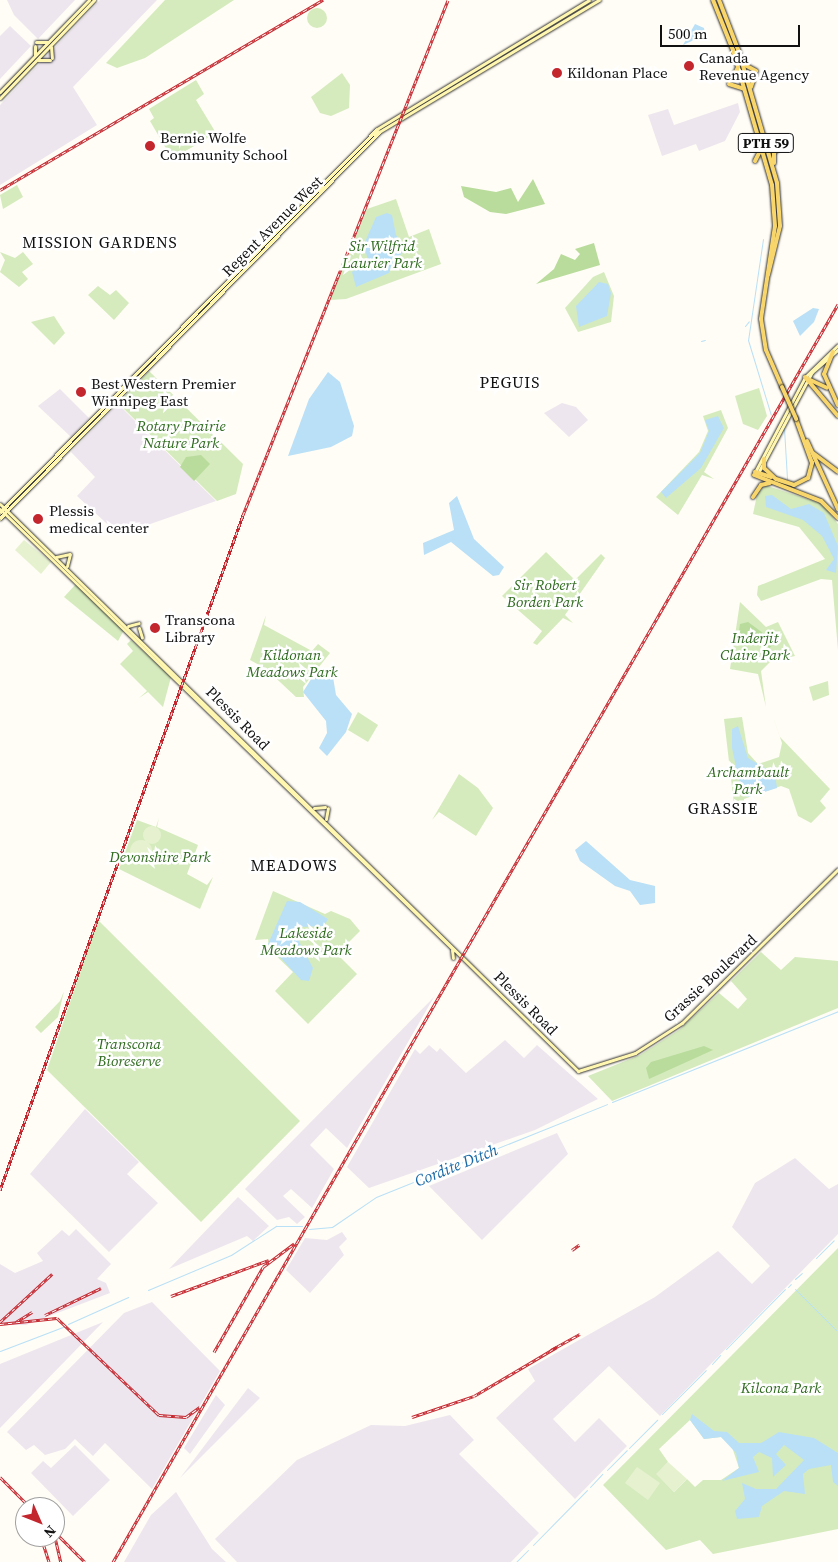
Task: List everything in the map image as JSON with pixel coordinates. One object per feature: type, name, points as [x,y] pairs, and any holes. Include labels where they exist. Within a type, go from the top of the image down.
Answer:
[{"type":"main road","points":[[0,98],[89,0]]},
{"type":"main road","points":[[0,92],[35,59],[36,44],[50,43],[94,0]]},
{"type":"main road","name":"Regent Avenue West","points":[[512,48],[520,46],[524,41],[540,34],[547,25],[589,0]]},
{"type":"main road","name":"Regent Avenue West","points":[[0,518],[3,511],[330,183],[390,118],[599,0]]},
{"type":"main road","name":"PTH 59","points":[[713,0],[738,67],[769,170],[775,226],[764,286],[762,336],[796,419],[838,508]]},
{"type":"main road","name":"PTH 59","points":[[719,0],[743,63],[774,172],[780,226],[764,286]]},
{"type":"main road","points":[[35,59],[51,59],[50,43]]},
{"type":"main road","points":[[743,63],[756,73],[751,92]]},
{"type":"main road","points":[[732,80],[738,67]]},
{"type":"main road","points":[[729,84],[745,91]]},
{"type":"main road","points":[[764,135],[770,144],[780,146],[774,153],[774,172]]},
{"type":"main road","points":[[760,140],[761,154],[755,161],[769,170]]},
{"type":"main road","name":"Regent Avenue West","points":[[70,445],[330,177],[364,145]]},
{"type":"main road","points":[[330,177],[330,183]]},
{"type":"main road","points":[[230,266],[244,265]]},
{"type":"main road","points":[[756,474],[777,425],[793,398],[807,379],[838,345]]},
{"type":"main road","points":[[756,474],[807,379],[838,349]]},
{"type":"main road","points":[[833,352],[824,371],[830,391],[838,404]]},
{"type":"main road","points":[[807,379],[830,391]]},
{"type":"main road","points":[[807,379],[838,416]]},
{"type":"main road","points":[[796,419],[811,472]]},
{"type":"main road","points":[[812,453],[838,472]]},
{"type":"main road","points":[[764,459],[764,468],[775,481]]},
{"type":"main road","points":[[753,497],[762,484],[775,481],[797,485],[811,472],[816,461]]},
{"type":"main road","points":[[756,474],[821,501],[838,518]]},
{"type":"main road","points":[[0,503],[13,502],[13,517]]},
{"type":"main road","name":"Plessis Road","points":[[0,503],[3,511],[450,947],[457,951]]},
{"type":"main road","name":"Plessis Road","points":[[3,511],[13,517],[128,626],[578,1071]]},
{"type":"main road","points":[[54,556],[70,554],[67,568]]},
{"type":"main road","points":[[128,626],[139,626],[143,641]]},
{"type":"main road","points":[[312,807],[327,808],[327,822]]},
{"type":"main road","name":"Grassie Boulevard","points":[[578,1071],[635,1053],[682,1023],[838,869]]},
{"type":"main road","points":[[450,947],[452,958]]},
{"type":"shaded area","points":[[7,0],[75,0],[38,39],[14,15]]},
{"type":"shaded area","points":[[100,0],[157,0],[73,87],[97,125],[0,185],[0,105]]},
{"type":"shaded area","points":[[10,26],[31,46],[0,79],[0,36]]},
{"type":"shaded area","points":[[738,103],[740,112],[725,141],[699,151],[696,144],[662,156],[648,115],[668,109],[674,125]]},
{"type":"shaded area","points":[[60,389],[89,418],[71,437],[38,406]]},
{"type":"shaded area","points":[[562,403],[576,407],[588,420],[569,437],[544,413]]},
{"type":"shaded area","points":[[118,404],[216,501],[119,535],[77,496],[95,477],[71,452]]},
{"type":"shaded area","points":[[434,997],[347,1148],[326,1128],[310,1145],[334,1169],[312,1208],[291,1189],[283,1196],[305,1217],[297,1224],[289,1217],[277,1220],[245,1189]]},
{"type":"shaded area","points":[[505,1040],[524,1058],[537,1045],[598,1099],[535,1130],[369,1188],[347,1167],[415,1049],[420,1054],[429,1045],[437,1052],[440,1048],[466,1073]]},
{"type":"shaded area","points":[[85,1109],[139,1162],[127,1174],[158,1203],[109,1252],[30,1174]]},
{"type":"shaded area","points":[[557,1133],[568,1154],[482,1240],[429,1186]]},
{"type":"shaded area","points":[[795,1158],[829,1189],[838,1184],[838,1234],[660,1416],[609,1366],[553,1419],[575,1442],[599,1418],[627,1446],[575,1499],[496,1418],[535,1381],[528,1369],[655,1297],[718,1251],[752,1284],[770,1266],[732,1227],[755,1183]]},
{"type":"shaded area","points":[[238,1197],[269,1226],[253,1241],[247,1236],[169,1269]]},
{"type":"shaded area","points":[[76,1229],[111,1264],[97,1279],[106,1283],[110,1293],[26,1325],[0,1325],[0,1264],[15,1273],[43,1261],[37,1253],[62,1230],[69,1236]]},
{"type":"shaded area","points":[[342,1232],[347,1239],[339,1247],[344,1255],[310,1293],[286,1270],[305,1238],[327,1240]]},
{"type":"shaded area","points":[[152,1302],[220,1371],[152,1489],[105,1443],[93,1456],[75,1439],[65,1449],[45,1455],[34,1445],[26,1450],[7,1432],[124,1313]]},
{"type":"shaded area","points":[[103,1322],[0,1428],[0,1364]]},
{"type":"shaded area","points":[[248,1388],[260,1398],[180,1478]]},
{"type":"shaded area","points":[[216,1395],[225,1405],[190,1454],[184,1448]]},
{"type":"shaded area","points":[[450,1415],[474,1440],[459,1454],[539,1533],[511,1562],[237,1562],[215,1539],[297,1460],[371,1425],[405,1426]]},
{"type":"shaded area","points":[[75,1445],[110,1480],[73,1516],[65,1508],[65,1497],[54,1497],[31,1473],[43,1461],[51,1468]]},
{"type":"shaded area","points":[[176,1492],[212,1549],[226,1562],[124,1562],[151,1515]]},
{"type":"green space","points":[[165,0],[234,0],[145,58],[117,68],[106,63]]},
{"type":"green space","points":[[317,8],[324,11],[327,18],[324,25],[317,28],[310,25],[307,18],[310,11]]},
{"type":"green space","points":[[342,73],[350,85],[349,108],[331,116],[320,113],[311,97]]},
{"type":"green space","points":[[196,80],[204,94],[196,100],[216,133],[172,159],[150,121],[154,118],[149,109]]},
{"type":"green space","points":[[533,179],[545,204],[506,214],[490,212],[464,197],[461,186],[496,192],[511,188],[518,202]]},
{"type":"green space","points":[[17,185],[23,197],[3,209],[0,195]]},
{"type":"green space","name":"Sir Wilfrid Laurier Park","points":[[396,199],[409,237],[429,229],[441,264],[346,299],[330,300],[367,209]]},
{"type":"green space","points":[[594,243],[600,265],[536,284],[554,269],[561,254],[575,260],[580,254],[575,249]]},
{"type":"green space","points":[[0,252],[15,258],[23,252],[33,264],[22,272],[28,279],[19,287],[0,272],[5,260]]},
{"type":"green space","points":[[604,272],[614,296],[611,322],[578,332],[565,308],[593,277]]},
{"type":"green space","points":[[98,286],[110,295],[116,290],[129,303],[114,320],[88,295]]},
{"type":"green space","points":[[54,316],[65,333],[54,345],[31,322]]},
{"type":"green space","name":"Rotary Prairie Nature Park","points":[[149,371],[243,464],[236,494],[217,501],[118,403]]},
{"type":"green space","points":[[759,388],[767,416],[758,430],[743,424],[735,396]]},
{"type":"green space","points":[[721,410],[728,428],[704,472],[714,479],[702,475],[678,515],[656,497],[699,452],[708,431],[703,416]]},
{"type":"green space","points":[[201,455],[210,464],[194,481],[180,467],[186,457]]},
{"type":"green space","points":[[765,485],[822,504],[838,524],[838,650],[832,580],[821,579],[761,601],[757,595],[758,586],[825,559],[799,527],[753,514],[757,495]]},
{"type":"green space","points":[[24,540],[51,562],[41,574],[15,550]]},
{"type":"green space","name":"Sir Robert Borden Park","points":[[546,552],[575,580],[601,554],[605,558],[565,615],[573,623],[563,618],[537,645],[533,643],[542,631],[502,596]]},
{"type":"green space","points":[[76,584],[124,630],[118,641],[64,597]]},
{"type":"green space","name":"Inderjit Claire Park","points":[[740,602],[766,627],[778,622],[795,656],[771,661],[761,671],[766,707],[758,674],[730,669]]},
{"type":"green space","name":"Kildonan Meadows Park","points":[[266,615],[264,625],[312,651],[318,644],[330,653],[303,687],[304,697],[296,697],[265,668],[250,660]]},
{"type":"green space","points":[[748,622],[775,642],[767,651],[758,640],[738,637],[740,624]]},
{"type":"green space","points":[[131,640],[171,677],[163,707],[148,692],[139,698],[147,691],[120,664],[133,651],[127,644]]},
{"type":"green space","points":[[828,681],[829,695],[813,701],[809,687]]},
{"type":"green space","name":"Archambault Park","points":[[770,709],[780,737],[830,789],[820,801],[826,808],[811,823],[798,816],[789,789],[781,786],[744,799],[744,804],[734,804],[724,719],[742,717],[748,753],[758,764],[779,757],[782,743]]},
{"type":"green space","name":"Kildonan Meadows Park","points":[[358,712],[378,725],[368,742],[348,730]]},
{"type":"green space","points":[[459,774],[478,788],[493,808],[476,836],[439,812],[432,820]]},
{"type":"green space","name":"Devonshire Park","points":[[159,818],[157,827],[198,845],[187,874],[207,885],[213,877],[200,909],[119,869],[137,820],[156,827]]},
{"type":"green space","points":[[148,826],[156,826],[161,831],[159,842],[148,844],[143,839],[143,831]]},
{"type":"green space","points":[[141,840],[149,843],[152,851],[149,859],[141,862],[133,859],[130,851],[133,843]]},
{"type":"green space","name":"Lakeside Meadows Park","points":[[273,891],[325,914],[331,911],[350,919],[360,931],[337,954],[357,974],[308,1024],[275,991],[293,972],[269,949],[268,939],[255,940]]},
{"type":"green space","name":"Transcona Bioreserve","points":[[98,920],[300,1121],[201,1222],[47,1070]]},
{"type":"green space","points":[[761,952],[781,970],[795,957],[838,961],[838,1008],[612,1101],[588,1076],[640,1055],[679,1030],[719,993],[738,1009],[747,999],[731,981]]},
{"type":"green space","points":[[64,991],[58,1017],[41,1033],[35,1027],[60,1001]]},
{"type":"green space","points":[[704,1046],[713,1050],[649,1079],[646,1068],[651,1062]]},
{"type":"green space","name":"Kilcona Park","points":[[838,1248],[838,1529],[713,1554],[700,1540],[666,1550],[603,1485]],"holes":[[[690,1420],[704,1439],[721,1437],[732,1447],[739,1468],[721,1480],[703,1480],[695,1487],[687,1479],[674,1492],[657,1474],[668,1462],[659,1449]]]},
{"type":"green space","points":[[668,1462],[687,1479],[674,1492],[656,1474]]},
{"type":"green space","points":[[637,1467],[660,1483],[648,1500],[625,1483]]},
{"type":"water","points":[[695,24],[704,28],[705,35],[683,45]]},
{"type":"water","points":[[387,213],[392,215],[396,235],[406,250],[394,260],[389,273],[356,287],[352,272],[368,261],[364,244],[376,217]]},
{"type":"water","points":[[599,282],[608,284],[611,293],[607,316],[579,327],[576,306]]},
{"type":"water","points":[[813,308],[819,309],[814,322],[800,336],[793,321]]},
{"type":"water","points":[[328,372],[340,382],[354,426],[352,436],[331,447],[288,456],[309,399]]},
{"type":"water","points":[[718,416],[724,428],[701,468],[666,498],[661,492],[700,453],[709,431],[705,420]]},
{"type":"water","points":[[772,495],[791,509],[809,504],[824,513],[838,546],[836,573],[826,570],[834,559],[822,536],[803,520],[766,507],[765,496]]},
{"type":"water","points":[[457,496],[474,539],[504,567],[499,575],[493,576],[451,542],[424,555],[423,543],[454,530],[449,503]]},
{"type":"water","points":[[318,668],[332,671],[336,695],[352,714],[346,732],[327,756],[319,748],[327,733],[326,721],[303,692]]},
{"type":"water","points":[[738,726],[748,758],[775,774],[777,788],[749,797],[742,795],[732,748],[732,729]]},
{"type":"water","points":[[586,841],[630,880],[655,886],[655,903],[640,905],[630,891],[615,886],[580,861],[575,850]]},
{"type":"water","points":[[287,901],[300,902],[328,919],[324,926],[301,927],[294,932],[313,968],[309,981],[301,980],[268,944]]},
{"type":"water","points":[[692,1414],[714,1431],[727,1432],[739,1443],[761,1443],[779,1432],[814,1438],[838,1453],[838,1486],[833,1482],[831,1465],[809,1469],[803,1474],[805,1494],[784,1491],[762,1506],[759,1517],[737,1519],[735,1511],[745,1499],[742,1483],[756,1489],[776,1489],[804,1460],[784,1445],[776,1454],[786,1465],[773,1477],[772,1458],[759,1452],[753,1457],[759,1472],[722,1481],[739,1468],[736,1453],[721,1437],[704,1439],[690,1420]]},
{"type":"waterway","points":[[763,239],[748,340],[771,415]]},
{"type":"waterway","points":[[745,326],[749,321]]},
{"type":"waterway","points":[[701,341],[705,340]]},
{"type":"waterway","points":[[784,428],[787,479]]},
{"type":"waterway","name":"Cordite Ditch","points":[[612,1102],[838,1011]]},
{"type":"waterway","name":"Cordite Ditch","points":[[309,1229],[332,1227],[376,1197],[607,1104]]},
{"type":"waterway","name":"Cordite Ditch","points":[[148,1290],[231,1255],[276,1226],[302,1226]]},
{"type":"waterway","points":[[816,1258],[834,1240]]},
{"type":"waterway","points":[[795,1279],[802,1273]]},
{"type":"waterway","points":[[788,1287],[791,1284]]},
{"type":"waterway","points":[[726,1349],[785,1289]]},
{"type":"waterway","points":[[795,1289],[836,1330]]},
{"type":"waterway","name":"Cordite Ditch","points":[[68,1324],[128,1297]]},
{"type":"waterway","name":"Cordite Ditch","points":[[0,1351],[65,1326]]},
{"type":"waterway","points":[[712,1364],[720,1355]]},
{"type":"waterway","points":[[662,1414],[706,1370]]},
{"type":"waterway","points":[[629,1448],[657,1420]]},
{"type":"waterway","points":[[607,1470],[627,1450]]},
{"type":"waterway","points":[[590,1487],[602,1474]]},
{"type":"waterway","points":[[533,1545],[587,1490]]},
{"type":"waterway","points":[[516,1562],[528,1550]]},
{"type":"railway","points":[[0,190],[323,0]]},
{"type":"railway","points":[[0,1190],[243,515],[448,0]]},
{"type":"railway","points":[[113,1562],[838,304]]},
{"type":"railway","points":[[214,1352],[263,1267],[294,1244]]},
{"type":"railway","points":[[572,1250],[579,1245]]},
{"type":"railway","points":[[171,1296],[269,1260]]},
{"type":"railway","points":[[0,1322],[52,1274]]},
{"type":"railway","points":[[45,1315],[101,1288]]},
{"type":"railway","points":[[16,1322],[32,1312]]},
{"type":"railway","points":[[0,1324],[57,1318],[159,1415],[186,1417],[200,1407]]},
{"type":"railway","points":[[551,1350],[580,1334]]},
{"type":"railway","points":[[412,1417],[474,1396],[557,1347]]},
{"type":"railway","points":[[0,1477],[20,1497]]},
{"type":"railway","points":[[65,1542],[85,1562]]},
{"type":"railway","points":[[44,1547],[49,1562]]},
{"type":"railway","points":[[57,1547],[61,1562]]},
{"type":"place","name":"Canada Revenue Agency","points":[[689,66]]},
{"type":"place","name":"Kildonan Place","points":[[557,73]]},
{"type":"place","name":"Bernie Wolfe Community School","points":[[150,146]]},
{"type":"place","name":"Best Western Premier Winnipeg East","points":[[81,392]]},
{"type":"place","name":"Plessis medical center","points":[[38,519]]},
{"type":"place","name":"Transcona Library","points":[[155,628]]},
{"type":"district","name":"MISSION GARDENS","points":[[100,242]]},
{"type":"district","name":"PEGUIS","points":[[510,382]]},
{"type":"district","name":"GRASSIE","points":[[723,808]]},
{"type":"district","name":"MEADOWS","points":[[294,865]]}]
